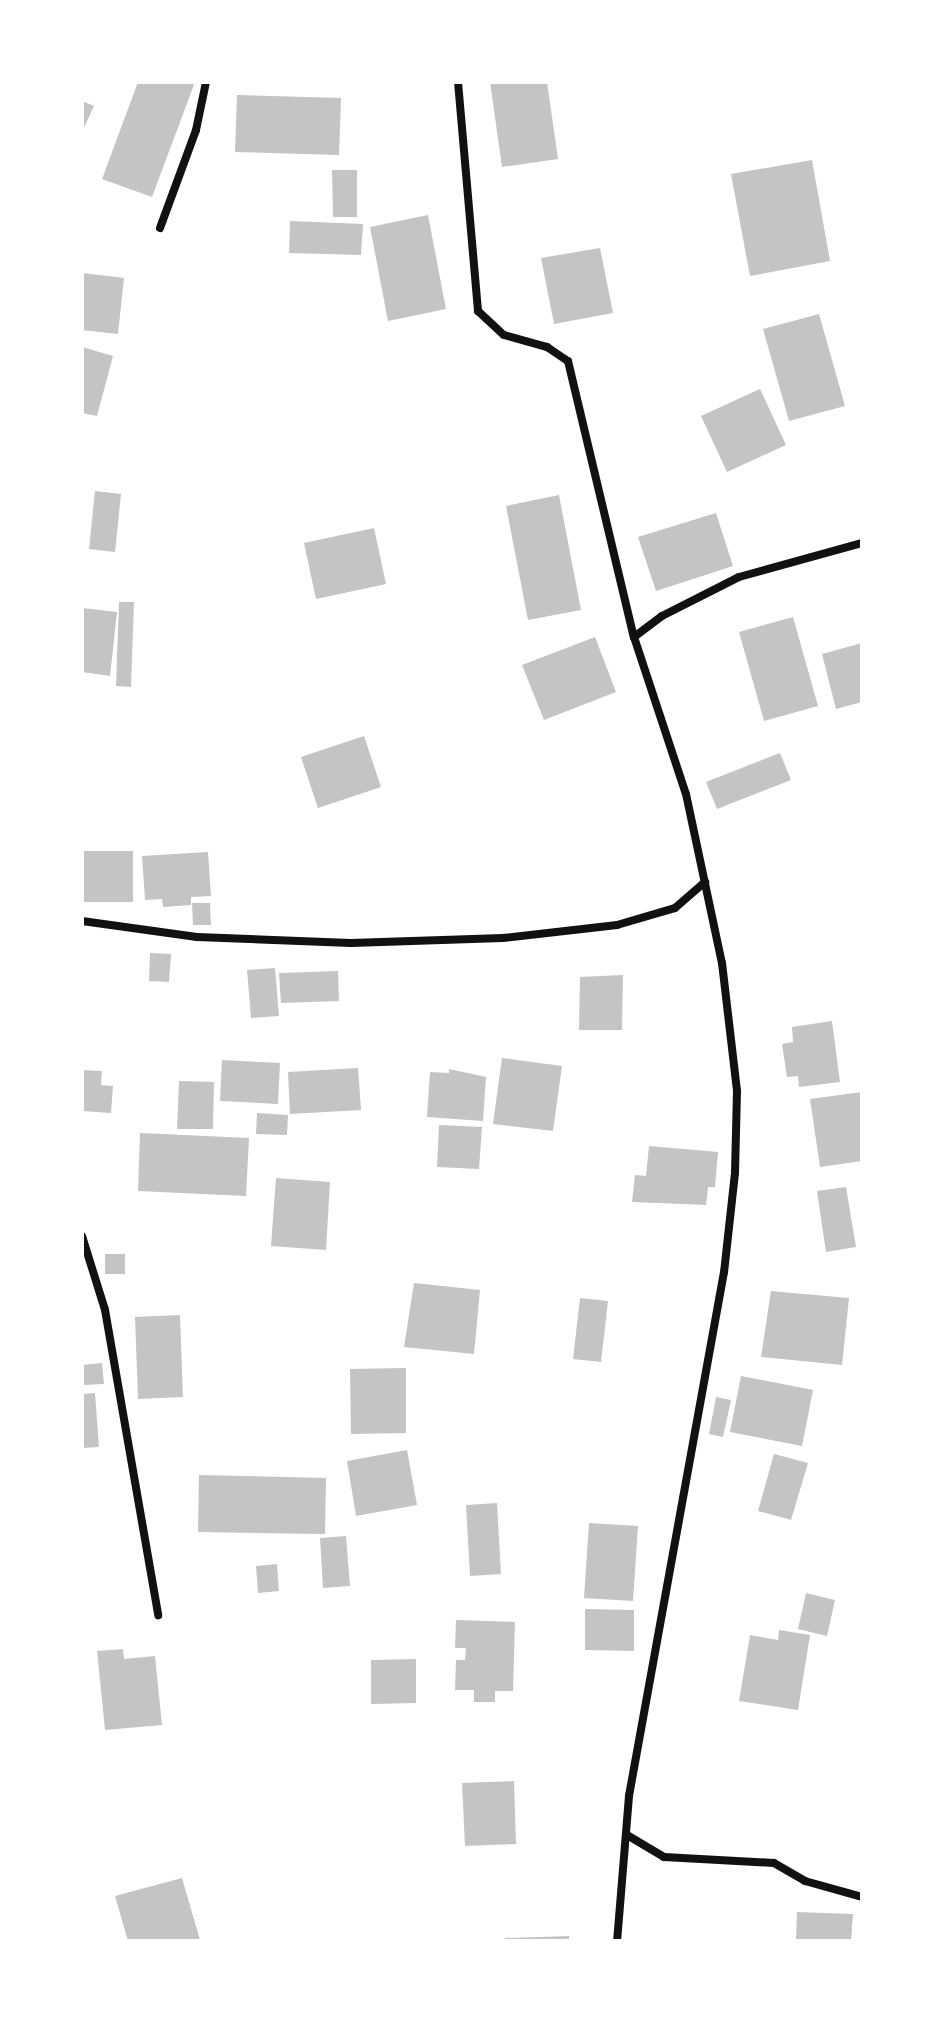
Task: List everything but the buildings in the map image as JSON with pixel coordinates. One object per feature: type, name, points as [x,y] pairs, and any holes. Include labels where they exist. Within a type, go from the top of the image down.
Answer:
[{"type":"street","points":[[160,228],[196,130],[206,82]]},
{"type":"street","points":[[458,82],[478,311],[504,335],[547,347],[568,361],[634,637],[686,794],[730,1021],[737,1091],[735,1173],[724,1272],[648,1683],[627,1835],[617,1941]]},
{"type":"street","points":[[634,637],[662,616],[739,577],[862,543]]},
{"type":"street","points":[[82,921],[197,937],[351,943],[472,940],[617,925],[675,908],[705,882]]},
{"type":"street","points":[[82,1236],[105,1310],[158,1615]]},
{"type":"street","points":[[627,1835],[664,1857],[774,1863],[805,1881],[862,1897]]}]
